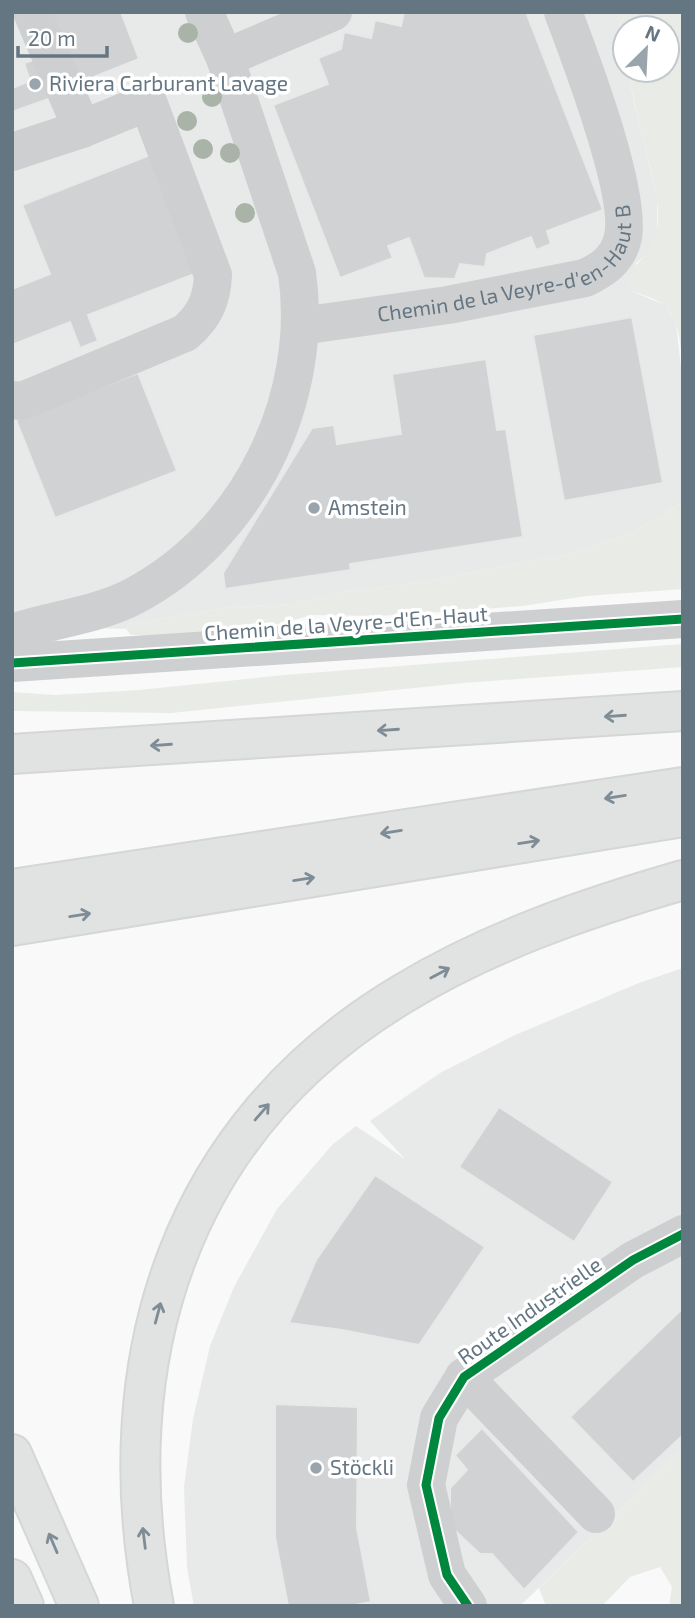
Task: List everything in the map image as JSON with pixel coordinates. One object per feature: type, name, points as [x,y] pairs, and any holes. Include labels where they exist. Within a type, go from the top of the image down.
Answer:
[{"type":"highway","points":[[12,754],[683,711]]},
{"type":"highway","points":[[12,889],[683,787]]},
{"type":"highway","points":[[12,926],[683,817]]},
{"type":"highway","points":[[154,1606],[142,1531],[139,1488],[141,1414],[147,1362],[162,1298],[175,1259],[208,1189],[229,1155],[278,1093],[307,1065],[335,1041],[402,993],[471,956],[547,924],[683,880]]},
{"type":"highway","points":[[12,1454],[79,1606]]},
{"type":"highway","points":[[12,1579],[24,1606]]},
{"type":"street","points":[[32,12],[82,129]]},
{"type":"street","points":[[12,633],[111,607],[136,595],[192,554],[215,533],[249,489],[278,432],[289,396],[301,326],[297,273],[225,58],[204,12]]},
{"type":"street","points":[[225,58],[333,12]]},
{"type":"street","name":"Chemin de la Veyre-d'en-Haut B","points":[[301,326],[447,305],[585,278],[603,270],[616,255],[623,239],[622,200],[597,109],[563,12]]},
{"type":"street","points":[[12,152],[82,129],[149,102],[213,275],[212,293],[198,322],[185,333],[22,401],[12,400]]},
{"type":"street","name":"Chemin de la Veyre-d'En-Haut","points":[[12,663],[683,619]]},
{"type":"street","name":"Route Industrielle","points":[[468,1606],[447,1575],[425,1485],[439,1418],[464,1377],[633,1260],[683,1234]]},
{"type":"street","points":[[464,1377],[596,1514]]},
{"type":"shaded area","points":[[12,12],[617,12],[611,14],[611,84],[631,84],[657,196],[657,234],[651,250],[636,263],[631,291],[665,305],[676,322],[683,386],[683,502],[634,532],[570,554],[402,585],[348,591],[290,604],[231,607],[128,624],[126,629],[59,627],[56,646],[12,644]]},
{"type":"shaded area","points":[[683,12],[683,386],[679,334],[672,315],[659,302],[631,291],[630,281],[635,267],[653,243],[658,223],[655,187],[631,84],[681,84],[681,14],[617,14]]},
{"type":"shaded area","points":[[683,502],[683,589],[586,596],[523,606],[442,612],[377,616],[312,615],[263,628],[156,636],[131,635],[126,629],[128,624],[231,607],[290,604],[348,591],[402,585],[570,554],[634,532]]},
{"type":"shaded area","points":[[683,644],[683,667],[463,683],[171,713],[12,711],[12,692],[55,695],[139,690],[284,675]]},
{"type":"shaded area","points":[[683,968],[683,1449],[520,1606],[194,1606],[187,1568],[184,1487],[193,1419],[210,1346],[234,1287],[277,1209],[332,1145],[356,1126],[405,1159],[370,1121],[440,1073],[515,1035],[639,983]]},
{"type":"shaded area","points":[[683,1449],[683,1606],[669,1606],[672,1587],[660,1567],[630,1577],[602,1606],[546,1606],[539,1588]]},
{"type":"building","points":[[42,12],[121,12],[139,59],[71,86]]},
{"type":"building","points":[[404,12],[526,12],[603,210],[547,231],[551,244],[536,250],[531,237],[487,254],[485,267],[460,264],[455,279],[424,278],[409,238],[388,246],[393,258],[340,278],[273,105],[328,84],[318,58],[341,49],[344,32],[371,38],[375,20],[401,26]]},
{"type":"building","name":"Riviera Carburant Lavage","points":[[40,58],[54,97],[12,112],[12,88],[30,81],[24,63]]},
{"type":"building","points":[[150,155],[197,273],[88,315],[98,341],[80,348],[70,322],[12,345],[12,289],[50,274],[22,205]]},
{"type":"building","points":[[632,317],[663,483],[564,501],[533,335]]},
{"type":"building","points":[[486,359],[497,430],[506,429],[523,537],[350,564],[351,570],[225,589],[223,573],[312,428],[334,425],[337,444],[401,434],[392,374]]},
{"type":"building","points":[[138,373],[177,471],[55,518],[16,420]]},
{"type":"building","points":[[499,1107],[613,1182],[574,1242],[459,1167]]},
{"type":"building","points":[[375,1175],[485,1247],[419,1345],[289,1323],[316,1260]]},
{"type":"building","points":[[683,1308],[683,1435],[633,1482],[570,1417]]},
{"type":"building","name":"Stöckli","points":[[275,1404],[358,1407],[357,1528],[371,1602],[350,1606],[288,1606],[275,1537]]},
{"type":"building","points":[[482,1428],[579,1532],[524,1590],[492,1554],[480,1554],[450,1526],[450,1488],[467,1470],[455,1455]]},
{"type":"cycle path","points":[[12,663],[683,619]]},
{"type":"cycle path","points":[[468,1606],[447,1575],[426,1485],[439,1418],[464,1377],[633,1260],[683,1234]]},
{"type":"place","name":"Riviera Carburant Lavage","points":[[35,84]]},
{"type":"place","name":"Amstein","points":[[314,508]]},
{"type":"place","name":"Stöckli","points":[[316,1468]]}]
